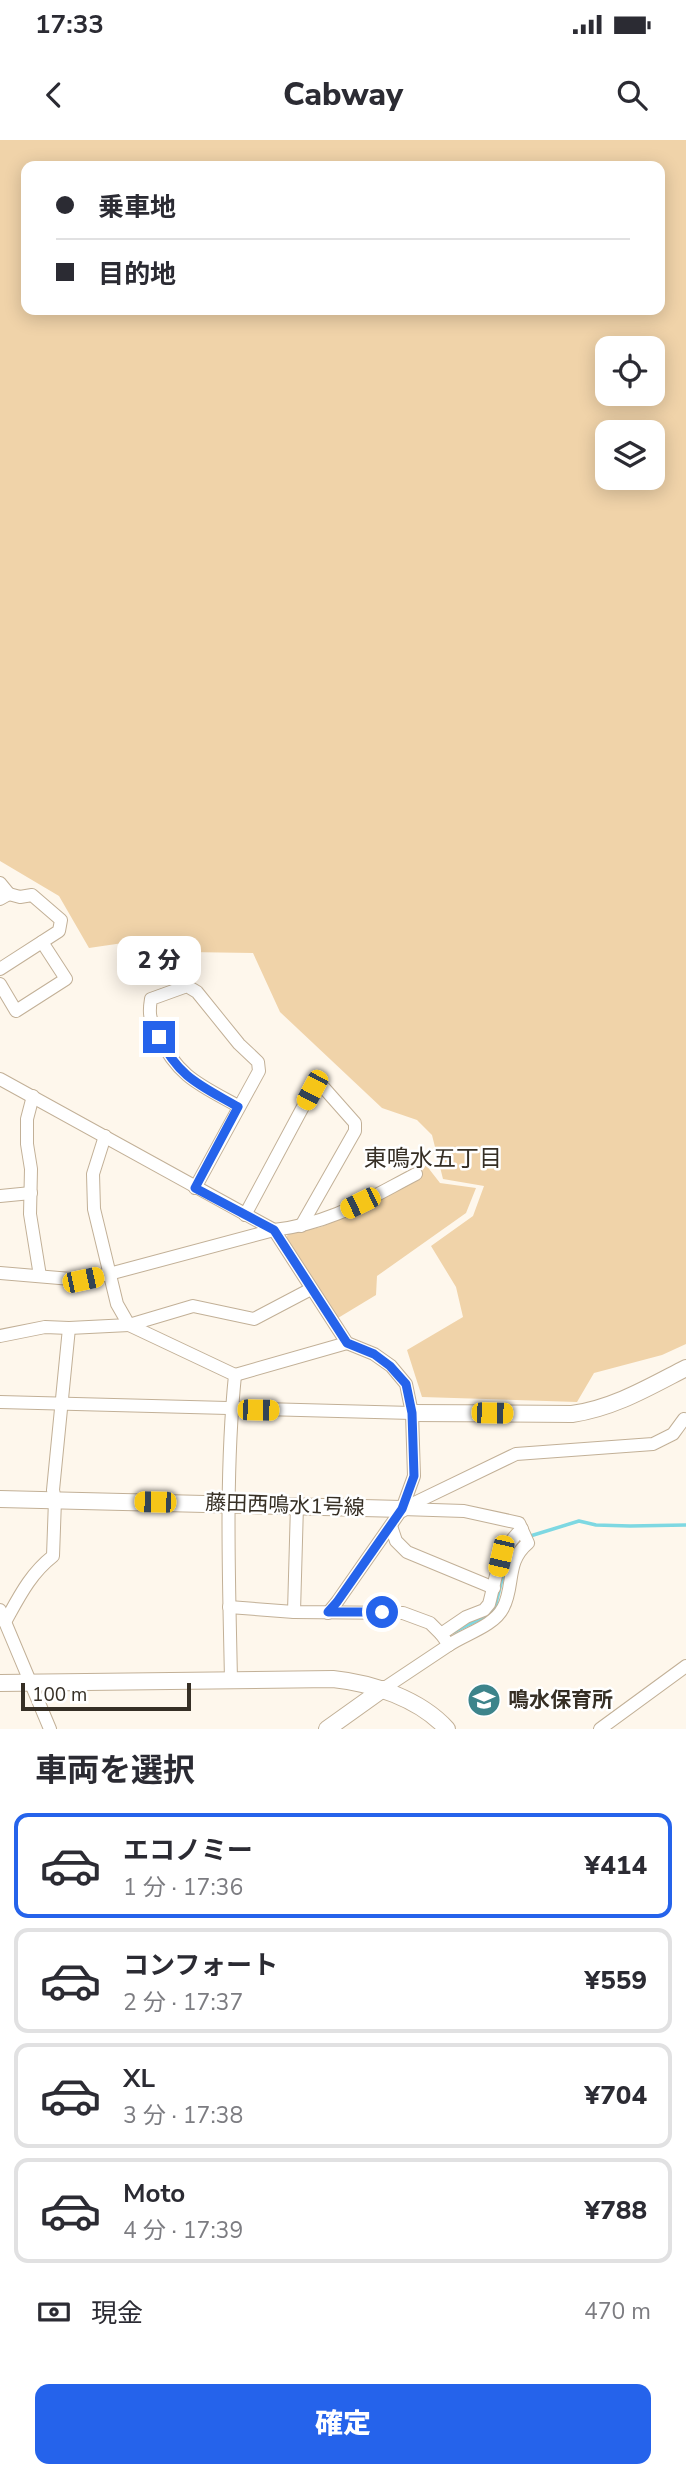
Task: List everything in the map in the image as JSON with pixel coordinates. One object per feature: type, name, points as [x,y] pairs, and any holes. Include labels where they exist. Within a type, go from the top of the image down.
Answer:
[{"type":"street","points":[[0,883],[5,897],[32,895],[61,919],[59,931],[0,969]]},
{"type":"street","points":[[0,984],[16,1011],[66,979],[42,942]]},
{"type":"street","points":[[195,1188],[259,1071],[258,1062],[239,1044],[197,992],[187,986],[151,999],[148,1015],[169,1058],[191,1080],[238,1107]]},
{"type":"street","points":[[0,1079],[274,1230],[347,1343],[374,1354],[390,1366],[406,1384],[412,1413],[414,1476],[402,1509],[328,1612]]},
{"type":"street","points":[[245,1215],[312,1090],[324,1088],[355,1123],[355,1130],[301,1226]]},
{"type":"street","points":[[33,1096],[27,1119],[30,1214],[40,1276]]},
{"type":"street","points":[[105,1136],[93,1174],[94,1209],[117,1304],[129,1325],[235,1375],[347,1343]]},
{"type":"street","points":[[0,1273],[83,1280],[109,1274],[274,1230],[331,1218],[416,1174]]},
{"type":"street","points":[[0,1196],[31,1193]]},
{"type":"street","points":[[0,1336],[45,1327],[129,1325],[193,1306],[254,1318],[311,1289]]},
{"type":"street","points":[[50,1729],[3,1616],[37,1569],[52,1556],[55,1500],[53,1490],[69,1328]]},
{"type":"street","points":[[0,1402],[412,1413],[572,1414],[597,1410],[619,1402],[686,1368]]},
{"type":"street","points":[[231,1679],[230,1504],[235,1375]]},
{"type":"street","points":[[402,1509],[516,1454],[653,1444],[673,1434],[684,1419]]},
{"type":"street","name":"藤田西鳴水1号線","points":[[0,1499],[402,1509]]},
{"type":"street","points":[[294,1612],[297,1505]]},
{"type":"street","points":[[402,1509],[464,1511],[508,1519],[519,1523],[525,1535]]},
{"type":"street","points":[[391,1526],[396,1541],[407,1552],[494,1588]]},
{"type":"street","points":[[327,1729],[383,1689],[445,1639],[466,1617],[484,1610],[489,1604],[501,1556],[509,1541],[525,1535]]},
{"type":"street","points":[[445,1639],[493,1620],[503,1608],[514,1559],[525,1535]]},
{"type":"street","points":[[229,1607],[294,1612],[403,1614],[429,1623],[445,1639]]},
{"type":"street","points":[[603,1728],[686,1666]]},
{"type":"street","points":[[0,1683],[333,1679],[383,1689],[428,1712],[447,1729]]},
{"type":"shaded area","points":[[0,140],[686,140],[686,1344],[662,1355],[594,1373],[577,1402],[422,1397],[407,1350],[463,1317],[456,1287],[431,1246],[473,1216],[484,1186],[443,1179],[432,1135],[417,1120],[382,1108],[280,1012],[253,953],[187,952],[123,943],[89,948],[59,896],[0,861]]},
{"type":"shaded area","points":[[426,1165],[440,1183],[476,1188],[466,1213],[377,1276],[376,1295],[338,1318],[286,1238],[288,1234],[321,1227],[374,1204],[381,1196],[418,1177]]},
{"type":"waterway","points":[[527,1537],[579,1521],[596,1525],[686,1525]]},
{"type":"waterway","points":[[454,1632],[488,1615],[495,1607],[507,1560]]},
{"type":"place","name":"鳴水保育所","points":[[484,1700]]},
{"type":"district","name":"東鳴水五丁目","points":[[433,1158]]},
{"type":"route","points":[[159,1037],[169,1058],[191,1080],[238,1107],[195,1188],[274,1230],[347,1343],[374,1354],[390,1366],[406,1384],[412,1413],[414,1476],[402,1509],[328,1612],[382,1612]]}]
